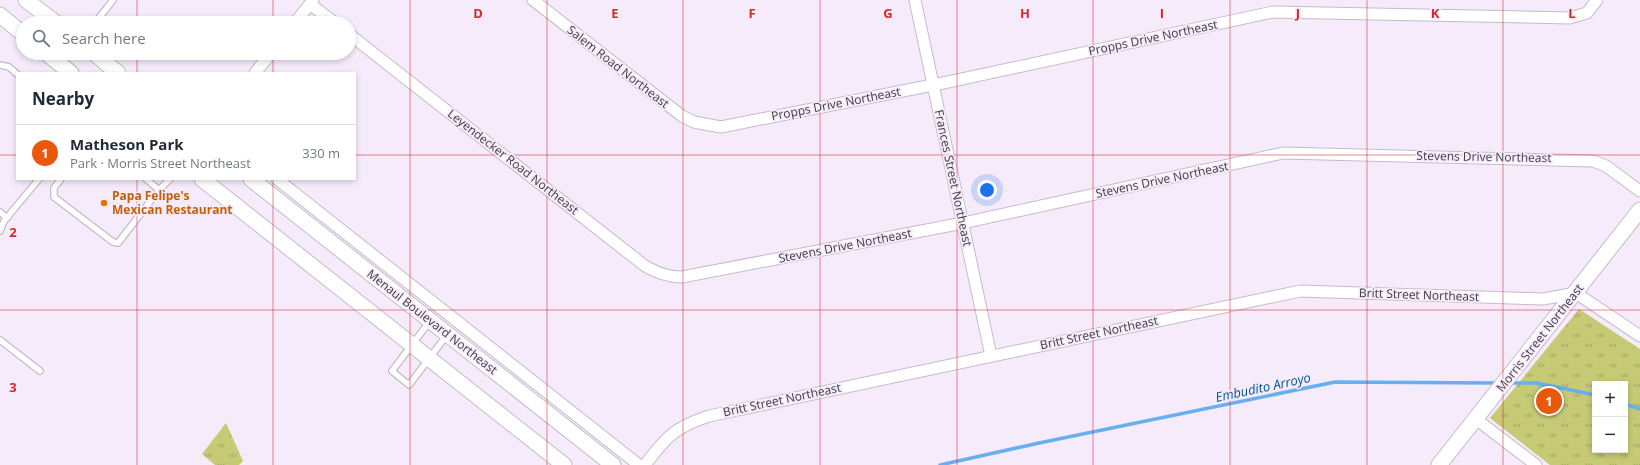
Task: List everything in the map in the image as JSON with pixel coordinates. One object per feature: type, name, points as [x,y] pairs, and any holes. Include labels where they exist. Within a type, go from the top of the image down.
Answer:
[{"type":"main road","points":[[26,0],[47,16]]},
{"type":"main road","points":[[0,15],[16,28]]},
{"type":"main road","points":[[55,60],[70,72]]},
{"type":"main road","points":[[102,60],[117,72]]},
{"type":"main road","points":[[203,180],[564,465]]},
{"type":"main road","name":"Menaul Boulevard Northeast","points":[[252,180],[613,465]]},
{"type":"main road","name":"Morris Street Northeast","points":[[1439,465],[1640,210]]},
{"type":"street","name":"Salem Road Northeast","points":[[533,0],[682,116],[707,126]]},
{"type":"street","name":"Frances Street Northeast","points":[[915,0],[991,356]]},
{"type":"street","name":"Propps Drive Northeast","points":[[707,126],[721,127],[933,85],[1272,12],[1570,18],[1587,13],[1597,0]]},
{"type":"street","points":[[301,16],[312,2],[327,16]]},
{"type":"street","name":"Leyendecker Road Northeast","points":[[356,39],[645,266],[671,277],[682,277]]},
{"type":"street","points":[[256,72],[265,60]]},
{"type":"street","name":"Stevens Drive Northeast","points":[[682,277],[963,223],[1283,153],[1580,159],[1593,161],[1606,166],[1640,191]]},
{"type":"street","points":[[279,180],[639,465]]},
{"type":"street","name":"Britt Street Northeast","points":[[645,465],[660,445],[677,429],[709,416],[1300,291],[1543,300],[1576,293]]},
{"type":"street","points":[[1576,293],[1640,336]]},
{"type":"street","points":[[1476,419],[1536,465]]},
{"type":"lane","points":[[101,16],[113,0]]},
{"type":"lane","points":[[0,65],[9,67],[16,73]]},
{"type":"lane","points":[[0,231],[6,218],[38,180]]},
{"type":"lane","points":[[60,180],[54,188],[54,197],[112,242],[118,243],[159,190],[169,180]]},
{"type":"lane","points":[[147,180],[159,190]]},
{"type":"lane","points":[[0,212],[6,218]]},
{"type":"lane","points":[[430,321],[392,371],[409,385],[447,334]]},
{"type":"lane","points":[[0,340],[40,371]]},
{"type":"green space","points":[[1579,309],[1640,349],[1640,465],[1550,465],[1490,418]]},
{"type":"green space","points":[[226,423],[243,461],[239,465],[215,465],[202,454]]},
{"type":"waterway","name":"Embudito Arroyo","points":[[940,465],[1335,382],[1497,383]]},
{"type":"waterway","name":"Embudito Arroyo","points":[[1509,383],[1537,383],[1592,394]]},
{"type":"waterway","name":"Embudito Arroyo","points":[[1628,405],[1640,409]]},
{"type":"place","name":"Papa Felipe's Mexican Restaurant","points":[[104,203]]},
{"type":"place","name":"Matheson Park","points":[[1549,401]]}]
